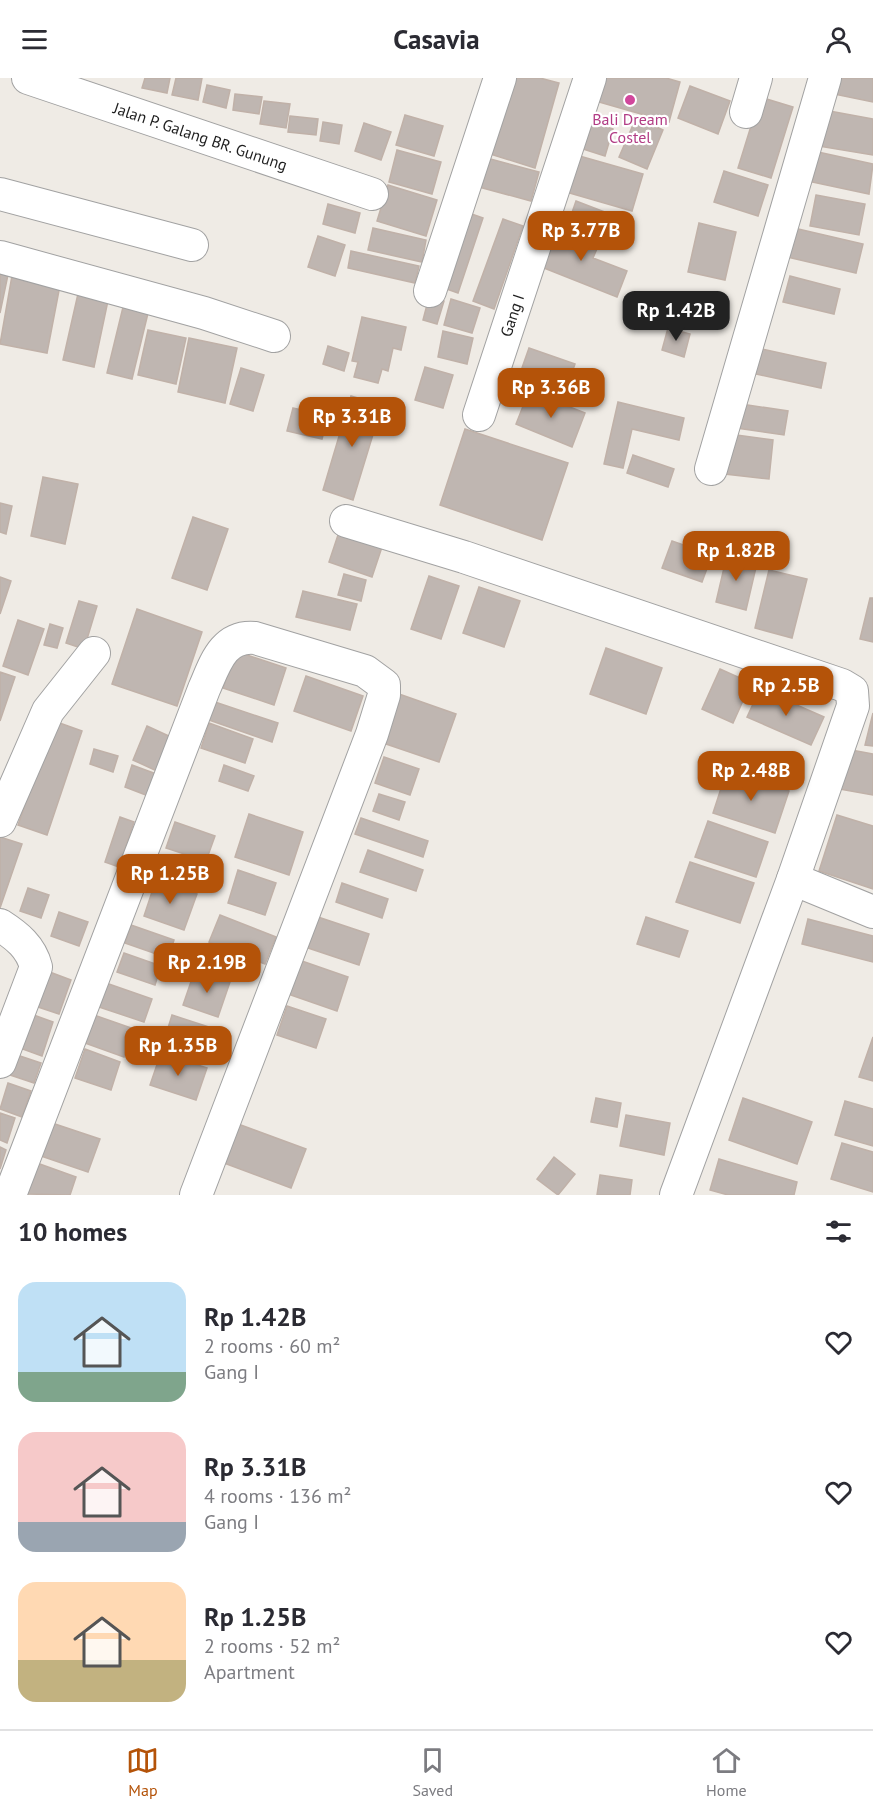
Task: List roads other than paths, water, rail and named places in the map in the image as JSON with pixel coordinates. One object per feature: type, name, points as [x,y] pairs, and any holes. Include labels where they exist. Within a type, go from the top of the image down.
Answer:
[{"type":"street","name":"Jalan P. Galang BR. Gunung","points":[[28,78],[372,194]]},
{"type":"street","points":[[430,291],[500,78]]},
{"type":"street","name":"Gang I","points":[[479,415],[590,78]]},
{"type":"street","points":[[746,112],[756,78]]},
{"type":"street","points":[[711,469],[825,78]]},
{"type":"street","points":[[0,194],[192,245]]},
{"type":"street","points":[[0,257],[204,313],[274,336]]},
{"type":"street","points":[[346,521],[464,557],[842,685],[852,691],[853,706],[793,879],[676,1195]]},
{"type":"street","points":[[10,1195],[204,689],[218,659],[230,642],[239,638],[255,638],[365,671],[384,685],[384,694],[372,734],[196,1195]]},
{"type":"street","points":[[0,821],[48,711],[94,653]]},
{"type":"street","points":[[793,879],[873,912]]},
{"type":"street","points":[[0,925],[21,941],[32,954],[36,967],[0,1062]]},
{"type":"place","name":"Bali Dream Costel","points":[[630,100]]}]
